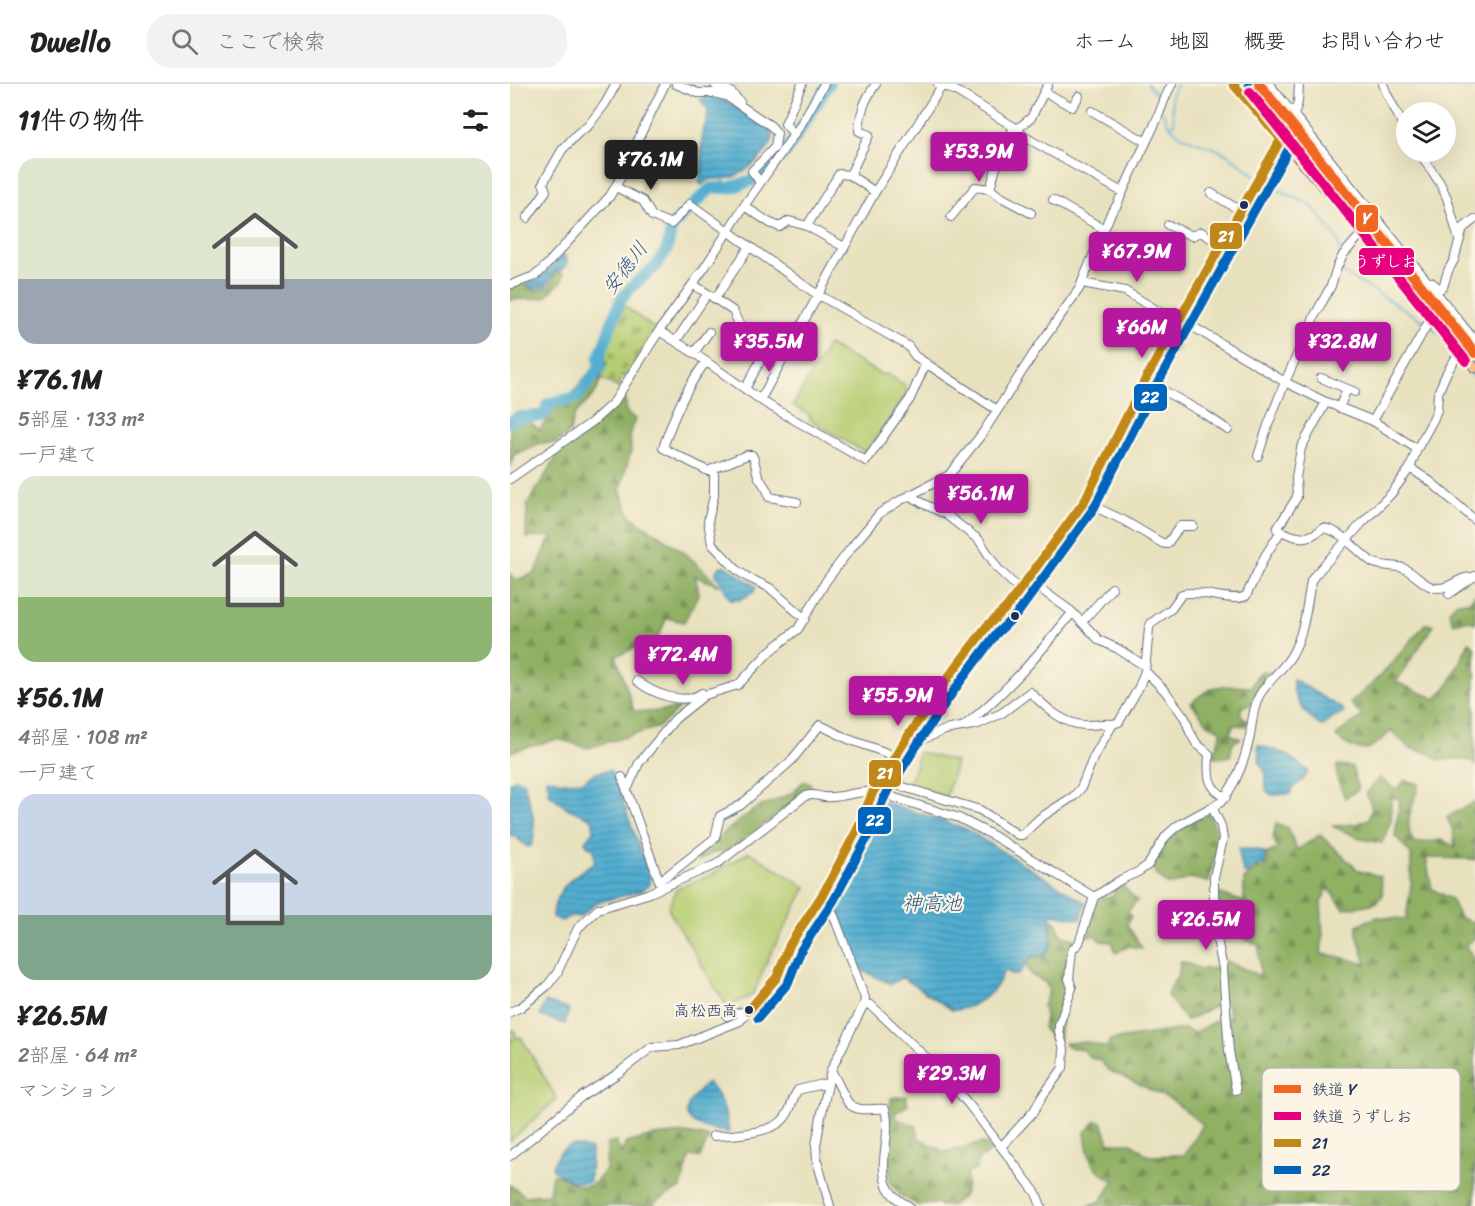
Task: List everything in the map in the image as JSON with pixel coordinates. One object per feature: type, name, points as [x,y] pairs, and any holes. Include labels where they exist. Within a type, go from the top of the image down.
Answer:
[{"type":"main road","points":[[1233,84],[1433,314],[1475,368]]},
{"type":"street","points":[[526,218],[546,191],[543,183],[562,150],[588,126],[605,104],[616,84]]},
{"type":"street","points":[[510,284],[532,278],[540,272],[603,206],[627,166],[665,84]]},
{"type":"street","points":[[676,84],[693,92],[726,96],[771,126],[777,133],[775,147],[752,171],[760,182]]},
{"type":"street","points":[[693,92],[715,84],[731,92],[741,106]]},
{"type":"street","points":[[794,134],[785,124],[802,84]]},
{"type":"street","points":[[510,479],[592,422],[614,402],[659,331],[794,134],[824,84]]},
{"type":"street","points":[[850,176],[869,135],[860,130],[860,121],[865,99],[876,84]]},
{"type":"street","points":[[627,790],[639,763],[675,719],[705,695],[738,685],[770,651],[798,629],[826,581],[880,513],[949,475],[982,434],[1082,283],[1104,229],[1160,112],[1162,101],[1172,84]]},
{"type":"street","points":[[1269,84],[1475,341]]},
{"type":"street","points":[[510,1156],[581,1097],[617,1074],[652,1047],[679,1045],[740,1021],[777,977],[790,944],[823,894],[856,832],[873,792],[901,746],[943,684],[987,626],[1007,607],[1028,580],[1084,502],[1145,380],[1294,115],[1298,102],[1299,84]]},
{"type":"street","points":[[1383,84],[1396,112]]},
{"type":"street","points":[[758,399],[875,192],[941,85],[956,91],[1015,128],[1025,137],[1122,192]]},
{"type":"street","points":[[990,189],[996,168],[1015,128],[1031,118],[1047,88],[1072,107],[1079,96]]},
{"type":"street","points":[[1092,111],[1146,142]]},
{"type":"street","points":[[1426,162],[1447,198],[1459,240]]},
{"type":"street","points":[[807,226],[839,174],[850,176],[875,192]]},
{"type":"street","points":[[616,187],[643,201],[652,216],[671,224],[690,204],[818,295],[908,346],[915,356],[997,410]]},
{"type":"street","points":[[951,217],[975,187],[990,189],[1031,213]]},
{"type":"street","points":[[1211,193],[1241,211]]},
{"type":"street","points":[[1053,200],[1080,211],[1104,229]]},
{"type":"street","points":[[744,206],[770,223],[780,227],[789,220],[807,226],[844,247]]},
{"type":"street","points":[[1425,278],[1440,289],[1443,287],[1463,228],[1475,219]]},
{"type":"street","points":[[1168,225],[1192,236],[1201,232],[1222,245]]},
{"type":"street","points":[[1258,456],[1284,382],[1331,286],[1343,255],[1363,232]]},
{"type":"street","points":[[715,299],[750,247]]},
{"type":"street","points":[[1082,283],[1125,291],[1284,382],[1373,421],[1417,449]]},
{"type":"street","points":[[693,284],[733,311],[739,324],[765,339],[789,346]]},
{"type":"street","points":[[676,341],[704,299]]},
{"type":"street","points":[[1373,421],[1433,314]]},
{"type":"street","points":[[659,331],[758,399],[866,461],[910,399],[926,363]]},
{"type":"street","points":[[694,353],[709,332]]},
{"type":"street","points":[[745,389],[770,343]]},
{"type":"street","points":[[1001,1147],[1034,1111],[1063,1068],[1064,1049],[1059,1025],[1072,988],[1069,979],[1072,950],[1079,943],[1094,897],[1148,865],[1166,836],[1177,826],[1226,797],[1238,777],[1244,759],[1259,695],[1292,655],[1300,633],[1311,581],[1391,494],[1410,468],[1437,410],[1438,393],[1447,372],[1461,350]]},
{"type":"street","points":[[706,362],[699,370],[677,411],[663,448],[708,471],[752,455],[757,472],[770,493],[769,497],[797,502]]},
{"type":"street","points":[[1321,378],[1351,391],[1339,408]]},
{"type":"street","points":[[1145,380],[1228,430]]},
{"type":"street","points":[[1326,402],[1301,448],[1296,478],[1297,497],[1277,529],[1296,538],[1302,538],[1314,536],[1323,528],[1327,528],[1347,540],[1376,564],[1394,565],[1406,569],[1436,588],[1465,576],[1474,576]]},
{"type":"street","points":[[1410,468],[1431,482],[1475,520]]},
{"type":"street","points":[[714,469],[714,496],[708,521],[712,544],[737,570],[747,578],[770,588],[805,619]]},
{"type":"street","points":[[910,495],[945,514],[979,540],[998,569],[1020,590]]},
{"type":"street","points":[[1084,502],[1123,520],[1162,543],[1167,544],[1180,526],[1192,526]]},
{"type":"street","points":[[910,733],[924,739],[945,730],[978,724],[1002,713],[1030,692],[1060,717],[1079,724],[1119,722],[1139,687],[1145,669],[1151,624],[1171,609],[1182,594],[1212,594],[1241,599],[1246,596],[1265,556],[1281,531]]},
{"type":"street","points":[[1449,594],[1474,576]]},
{"type":"street","points":[[1028,580],[1072,613],[1099,640],[1145,669],[1185,718],[1196,743],[1209,754],[1208,779],[1212,788],[1226,797]]},
{"type":"street","points":[[1082,622],[1112,588]]},
{"type":"street","points":[[963,727],[991,705],[1030,664],[1072,613]]},
{"type":"street","points":[[638,681],[674,698],[696,697],[706,690],[714,691]]},
{"type":"street","points":[[901,746],[898,778],[900,786],[980,810],[1018,835],[1022,835],[1040,818],[1074,796],[1081,788],[1094,756],[1113,724]]},
{"type":"street","points":[[510,1012],[521,1007],[548,986],[557,973],[578,928],[598,909],[647,894],[715,838],[720,816],[741,805],[791,761],[820,725],[894,757]]},
{"type":"street","points":[[622,777],[660,883]]},
{"type":"street","points":[[880,781],[889,794],[896,798],[959,818],[992,835],[1094,897]]},
{"type":"street","points":[[660,883],[717,864],[805,796],[813,793],[825,797],[847,795],[862,790],[873,792]]},
{"type":"street","points":[[1212,807],[1221,826],[1223,839],[1214,877],[1214,924],[1224,969],[1229,1051],[1236,1090]]},
{"type":"street","points":[[823,894],[865,998],[831,1070],[816,1145],[817,1161],[830,1206]]},
{"type":"street","points":[[864,1004],[871,1005],[939,1070],[970,1106],[1036,1193],[1041,1206]]},
{"type":"street","points":[[727,1016],[749,1010]]},
{"type":"street","points":[[831,1070],[848,1103],[853,1107],[862,1110],[885,1109],[887,1115],[884,1177],[892,1196],[909,1206]]},
{"type":"street","points":[[713,1136],[734,1135],[777,1126],[788,1115],[798,1090],[827,1083]]},
{"type":"green space","points":[[557,271],[563,274],[562,281],[544,298],[510,300],[510,286],[523,283],[533,290],[542,289],[550,286]]},
{"type":"green space","points":[[621,303],[655,329],[627,376],[622,375],[619,388],[601,379],[607,363],[603,354]]},
{"type":"green space","points":[[828,345],[905,385],[907,393],[866,453],[809,419],[811,416],[793,405]]},
{"type":"green space","points":[[602,358],[606,361],[598,387],[576,413],[570,432],[556,443],[540,443],[514,455],[510,467],[510,420],[526,420],[539,430],[547,420],[550,401],[571,394]]},
{"type":"green space","points":[[625,394],[627,414],[636,419],[630,432],[631,451],[620,490],[631,517],[684,552],[720,586],[695,576],[699,593],[684,622],[667,618],[657,639],[616,656],[634,711],[649,712],[680,708],[659,727],[588,748],[558,739],[510,752],[510,573],[516,580],[535,573],[551,536],[526,538],[527,505],[559,453],[606,417]]},
{"type":"green space","points":[[1475,594],[1475,623],[1469,620],[1453,623],[1449,611],[1457,602],[1469,602]]},
{"type":"green space","points":[[1425,624],[1434,625],[1396,682],[1436,699],[1449,684],[1469,642],[1475,648],[1475,767],[1473,761],[1439,760],[1430,754],[1410,748],[1391,731],[1370,748],[1364,749],[1352,747],[1336,737],[1362,716],[1350,703],[1380,676]]},
{"type":"green space","points":[[1262,671],[1272,673],[1260,686],[1251,704],[1242,707],[1240,714],[1248,722],[1246,726],[1233,725],[1230,734],[1241,739],[1233,742],[1230,756],[1219,758],[1213,756],[1222,731],[1208,724],[1191,703],[1213,688],[1251,687]]},
{"type":"green space","points":[[919,752],[956,762],[946,797],[909,786]]},
{"type":"green space","points":[[1337,765],[1352,767],[1358,790],[1345,798],[1337,778]]},
{"type":"green space","points":[[1379,777],[1396,790],[1405,780],[1419,784],[1409,822],[1411,837],[1415,843],[1442,840],[1455,847],[1453,831],[1447,817],[1475,802],[1475,861],[1474,859],[1426,858],[1432,889],[1451,899],[1460,918],[1475,923],[1475,938],[1465,945],[1475,960],[1475,1206],[1088,1206],[1101,1201],[1114,1181],[1095,1167],[1089,1156],[1085,1132],[1096,1121],[1102,1122],[1109,1143],[1132,1143],[1148,1156],[1184,1155],[1203,1125],[1172,1100],[1108,1070],[1100,1060],[1091,1058],[1083,1050],[1065,1046],[1065,1043],[1088,1042],[1106,1048],[1110,1040],[1184,1029],[1194,1033],[1222,1017],[1230,1019],[1226,1000],[1186,1021],[1167,995],[1178,974],[1181,961],[1201,969],[1220,968],[1226,961],[1260,976],[1259,946],[1220,925],[1218,893],[1244,902],[1244,879],[1255,869],[1264,868],[1267,861],[1266,854],[1278,849],[1273,838],[1276,824],[1288,828],[1297,850],[1320,835],[1359,871],[1380,876],[1383,895],[1376,903],[1344,909],[1328,888],[1321,902],[1323,937],[1321,954],[1366,964],[1357,934],[1357,925],[1377,917],[1406,919],[1411,884],[1411,854],[1395,836],[1400,798],[1391,798],[1391,820],[1382,843],[1362,839],[1332,826],[1357,824],[1369,819],[1372,807],[1366,794]]},
{"type":"green space","points":[[803,782],[810,783],[813,790],[801,796],[734,847],[723,852],[712,853],[698,862],[697,857],[744,817],[790,794]]},
{"type":"green space","points":[[1209,813],[1219,838],[1209,882],[1190,878],[1167,884],[1156,874],[1152,864],[1168,839],[1184,826]]},
{"type":"green space","points":[[749,852],[806,887],[768,959],[753,995],[727,1007],[668,909],[677,888],[711,875]]},
{"type":"green space","points":[[1122,885],[1137,901],[1128,911],[1131,917],[1127,925],[1142,948],[1129,946],[1116,953],[1112,942],[1100,941],[1095,935],[1083,937],[1096,900],[1113,896],[1116,888]]},
{"type":"green space","points":[[1050,921],[1055,921],[1062,936],[1078,940],[1070,950],[1066,961],[1065,972],[1069,985],[1061,1001],[1063,1009],[1059,1040],[1056,1043],[1043,1028],[1045,1016],[1043,1006],[1049,992],[1046,983],[1031,975],[1025,964],[1034,956],[1043,958],[1050,949],[1053,937]]},
{"type":"green space","points":[[514,1030],[517,1039],[521,1037],[557,1099],[510,1141],[510,1042],[514,1040],[510,1041],[510,1031]]},
{"type":"green space","points":[[906,1096],[908,1105],[895,1113],[897,1119],[916,1126],[919,1138],[944,1152],[983,1143],[996,1148],[978,1160],[976,1170],[967,1173],[964,1195],[952,1206],[940,1206],[938,1203],[919,1206],[901,1196],[890,1182],[888,1152],[891,1098]]},
{"type":"green space","points":[[685,1133],[709,1137],[700,1158],[690,1156],[681,1188],[656,1201],[654,1206],[510,1206],[510,1185],[525,1196],[549,1194],[552,1175],[562,1177],[582,1187],[593,1184],[606,1170],[607,1144],[616,1142],[621,1153],[626,1143],[654,1136]]},
{"type":"water","points":[[706,96],[724,100],[770,129],[773,138],[757,161],[738,175],[712,179],[702,185],[699,183],[702,167],[702,136],[708,114],[707,108],[700,100]]},
{"type":"water","points":[[560,254],[564,255],[567,261],[563,270],[556,270],[547,285],[532,289],[527,284],[545,274],[561,257]]},
{"type":"water","points":[[721,566],[726,566],[756,586],[754,592],[739,600],[731,600],[716,575],[716,571]]},
{"type":"water","points":[[1293,679],[1344,710],[1343,713],[1333,717],[1323,726],[1319,725],[1297,699]]},
{"type":"water","points":[[1258,745],[1286,754],[1308,771],[1290,794],[1271,795],[1266,790],[1266,776],[1260,764]]},
{"type":"water","points":[[610,770],[650,878],[650,884],[641,891],[596,903],[580,917],[570,916],[562,921],[553,917],[554,907],[566,884],[595,862],[594,849],[585,841],[594,831],[592,819],[567,808],[548,793],[549,784],[546,778],[563,782],[583,781],[595,773]]},
{"type":"water","points":[[515,779],[523,781],[532,813],[534,837],[532,845],[528,847],[514,836],[510,836],[510,782]]},
{"type":"water","name":"神高池","points":[[876,799],[966,829],[1086,903],[1081,919],[1052,914],[1051,941],[1047,952],[1042,957],[1033,955],[1018,975],[1011,975],[1007,970],[987,996],[964,1008],[952,1010],[902,977],[891,984],[861,970],[836,904],[855,855],[853,851]]},
{"type":"water","points":[[1239,848],[1259,850],[1265,853],[1264,865],[1253,867],[1248,873],[1244,873]]},
{"type":"water","points":[[545,1002],[569,1009],[565,1024],[540,1016]]},
{"type":"water","points":[[707,1083],[720,1099],[729,1132],[703,1127],[689,1118],[687,1112],[689,1104]]},
{"type":"water","points":[[572,1145],[591,1149],[590,1181],[581,1183],[569,1180],[552,1167],[559,1153]]},
{"type":"waterway","name":"安徳川","points":[[510,422],[519,417],[542,416],[548,404],[577,397],[600,368],[599,358],[621,299],[655,267],[667,249],[672,226],[712,188],[730,188],[753,180],[786,152],[829,84]]},
{"type":"waterway","points":[[1147,84],[1157,95],[1161,104]]},
{"type":"waterway","points":[[1171,126],[1174,123],[1171,95],[1177,84]]},
{"type":"waterway","points":[[1163,112],[1167,121],[1178,133],[1223,152],[1257,177]]},
{"type":"waterway","points":[[724,178],[724,188]]},
{"type":"waterway","points":[[1261,180],[1309,204],[1338,240],[1340,254]]},
{"type":"waterway","points":[[1340,269],[1430,325],[1475,379]]},
{"type":"rail line","name":"Y","points":[[1259,84],[1475,353]]},
{"type":"rail line","name":"うずしお","points":[[1250,92],[1466,361]]},
{"type":"transit line","name":"21","points":[[749,1010],[777,977],[790,944],[823,894],[856,832],[873,792],[912,730],[950,675],[987,626],[1007,607],[1084,502],[1145,380],[1281,139],[1233,84]]},
{"type":"transit line","name":"22","points":[[758,1018],[788,983],[801,950],[834,900],[867,838],[884,798],[922,737],[996,634],[1017,614],[1094,508],[1156,386],[1291,145],[1293,138],[1291,132],[1249,84]]},
{"type":"place","name":"高松西高","points":[[749,1010]]}]
